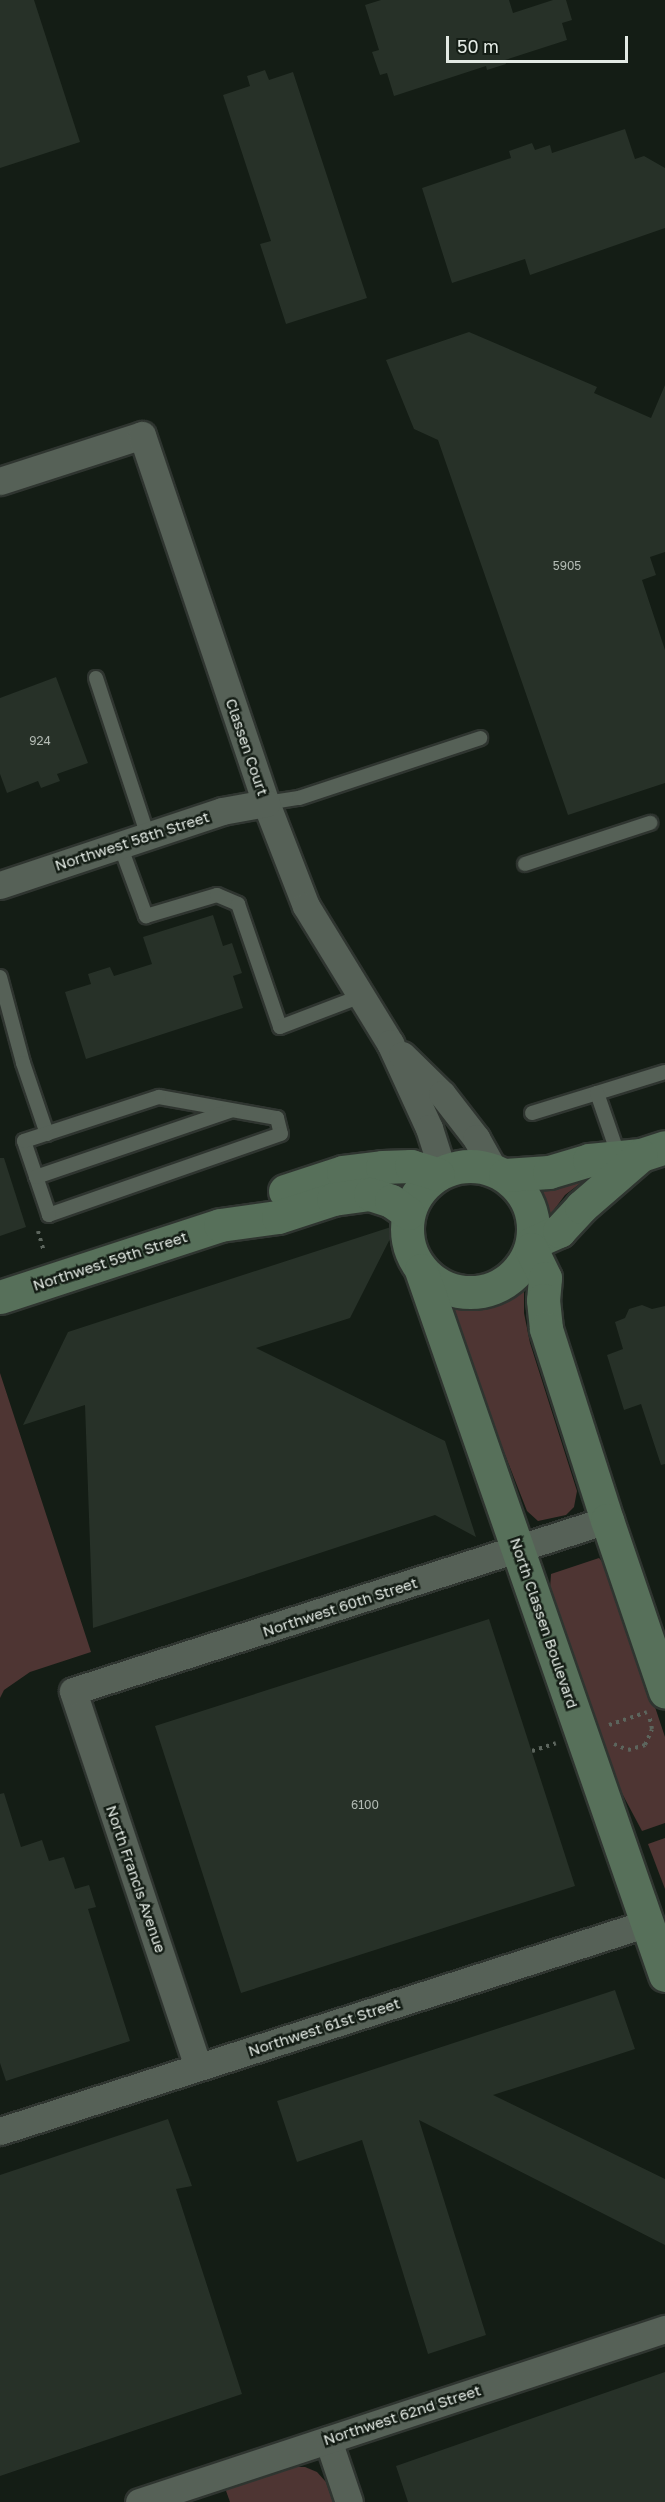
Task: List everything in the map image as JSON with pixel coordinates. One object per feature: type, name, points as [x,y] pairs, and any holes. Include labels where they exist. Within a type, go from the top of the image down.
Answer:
[{"type":"main road","points":[[441,1173],[454,1167],[472,1165],[499,1173],[549,1172],[589,1160],[642,1153]]},
{"type":"main road","points":[[531,1246],[560,1231],[581,1207],[642,1153]]},
{"type":"main road","name":"Northwest 59th Street","points":[[220,1226],[264,1197],[343,1172],[411,1166],[441,1173]]},
{"type":"main road","name":"North Classen Boulevard","points":[[441,1173],[419,1190],[408,1213],[408,1244],[421,1270],[665,1976]]},
{"type":"main road","points":[[499,1173],[518,1186],[533,1216],[531,1246],[545,1278],[543,1299],[546,1329],[665,1691]]},
{"type":"main road","name":"Northwest 59th Street","points":[[0,1297],[220,1226],[278,1217],[333,1199],[370,1194],[391,1201],[408,1213]]},
{"type":"main road","name":"North Classen Boulevard","points":[[421,1270],[434,1282],[449,1289],[465,1293],[482,1291],[498,1286],[512,1277],[523,1264],[531,1246]]},
{"type":"street","name":"Classen Court","points":[[0,481],[142,435],[266,803],[306,906],[390,1043],[429,1128],[441,1173]]},
{"type":"street","name":"Northwest 58th Street","points":[[0,885],[222,811],[266,803]]},
{"type":"street","name":"Classen Court","points":[[390,1043],[442,1094],[476,1138],[499,1173]]},
{"type":"street","name":"Northwest 60th Street","points":[[73,1691],[607,1520]]},
{"type":"street","name":"North Francis Avenue","points":[[73,1691],[198,2067]]},
{"type":"street","name":"Northwest 61st Street","points":[[0,2131],[648,1923]]},
{"type":"street","name":"Northwest 62nd Street","points":[[139,2502],[665,2329]]},
{"type":"street","points":[[328,2440],[349,2502]]},
{"type":"lane","points":[[96,678],[148,836]]},
{"type":"lane","points":[[266,803],[299,798],[480,738]]},
{"type":"lane","points":[[525,864],[650,823]]},
{"type":"lane","points":[[120,845],[146,916],[217,894],[238,904],[280,1027],[361,996]]},
{"type":"lane","points":[[0,978],[23,1063],[47,1134]]},
{"type":"lane","points":[[532,1113],[665,1072]]},
{"type":"lane","points":[[597,1093],[642,1153]]},
{"type":"lane","points":[[159,1097],[232,1110],[277,1119],[281,1134],[49,1215],[24,1142],[159,1097]]},
{"type":"lane","points":[[36,1177],[232,1110]]},
{"type":"path","points":[[38,1231],[44,1252]]},
{"type":"path","points":[[648,1712],[652,1729],[645,1745],[628,1750],[617,1746],[609,1737],[604,1726],[648,1712]]},
{"type":"shaded area","points":[[594,1173],[565,1195],[545,1222],[543,1205],[534,1188]]},
{"type":"shaded area","points":[[524,1282],[524,1313],[530,1343],[577,1491],[574,1507],[566,1515],[538,1521],[527,1511],[445,1301],[472,1305],[494,1300],[515,1291]]},
{"type":"shaded area","points":[[0,1373],[91,1652],[30,1672],[4,1690],[0,1698]]},
{"type":"shaded area","points":[[599,1558],[609,1569],[665,1737],[665,1823],[642,1831],[608,1767],[550,1589],[551,1574]]},
{"type":"shaded area","points":[[665,1838],[665,1889],[648,1844]]},
{"type":"shaded area","points":[[291,2467],[305,2467],[317,2472],[326,2482],[333,2502],[230,2502],[225,2488]]},
{"type":"building","points":[[0,0],[34,0],[80,142],[0,168]]},
{"type":"building","points":[[381,0],[509,0],[513,13],[553,0],[566,0],[572,20],[562,23],[567,40],[505,60],[506,64],[487,70],[486,66],[394,96],[387,73],[380,75],[372,52],[379,50],[365,5]]},
{"type":"building","points":[[265,70],[269,80],[293,72],[367,298],[286,324],[260,244],[271,241],[223,95],[250,86],[247,76]]},
{"type":"building","points":[[625,129],[635,159],[644,156],[665,168],[665,228],[530,275],[525,259],[452,283],[422,188],[511,158],[509,151],[532,143],[535,150],[550,145],[552,153]]},
{"type":"building","points":[[469,332],[597,387],[594,393],[651,418],[665,385],[665,552],[650,557],[656,575],[642,580],[665,650],[665,783],[568,815],[438,440],[414,429],[386,360]]},
{"type":"building","points":[[56,677],[88,763],[57,774],[60,781],[41,788],[38,781],[7,793],[0,774],[0,698]]},
{"type":"building","points":[[213,915],[223,946],[232,943],[242,973],[233,976],[243,1008],[86,1059],[65,992],[91,984],[88,974],[110,967],[114,976],[152,964],[143,937]]},
{"type":"building","points":[[0,1158],[4,1158],[26,1227],[0,1236]]},
{"type":"building","points":[[396,1227],[350,1318],[256,1348],[445,1441],[476,1537],[435,1515],[93,1628],[85,1405],[23,1425],[68,1332]]},
{"type":"building","points":[[642,1305],[652,1309],[665,1306],[665,1464],[661,1465],[641,1404],[624,1410],[607,1355],[623,1349],[615,1322],[625,1318],[629,1309]]},
{"type":"building","points":[[489,1619],[575,1886],[241,1993],[155,1726]]},
{"type":"building","points":[[4,1793],[21,1847],[42,1840],[49,1861],[64,1857],[75,1889],[89,1885],[96,1907],[88,1909],[130,2041],[6,2081],[0,2063],[0,1794]]},
{"type":"building","points":[[615,1990],[635,2049],[493,2095],[665,2179],[665,2245],[419,2120],[486,2335],[428,2354],[362,2140],[297,2162],[277,2101]]},
{"type":"building","points":[[168,2119],[192,2186],[176,2189],[242,2394],[0,2476],[0,2175]]},
{"type":"building","points":[[665,2372],[665,2502],[408,2502],[396,2466]]}]
